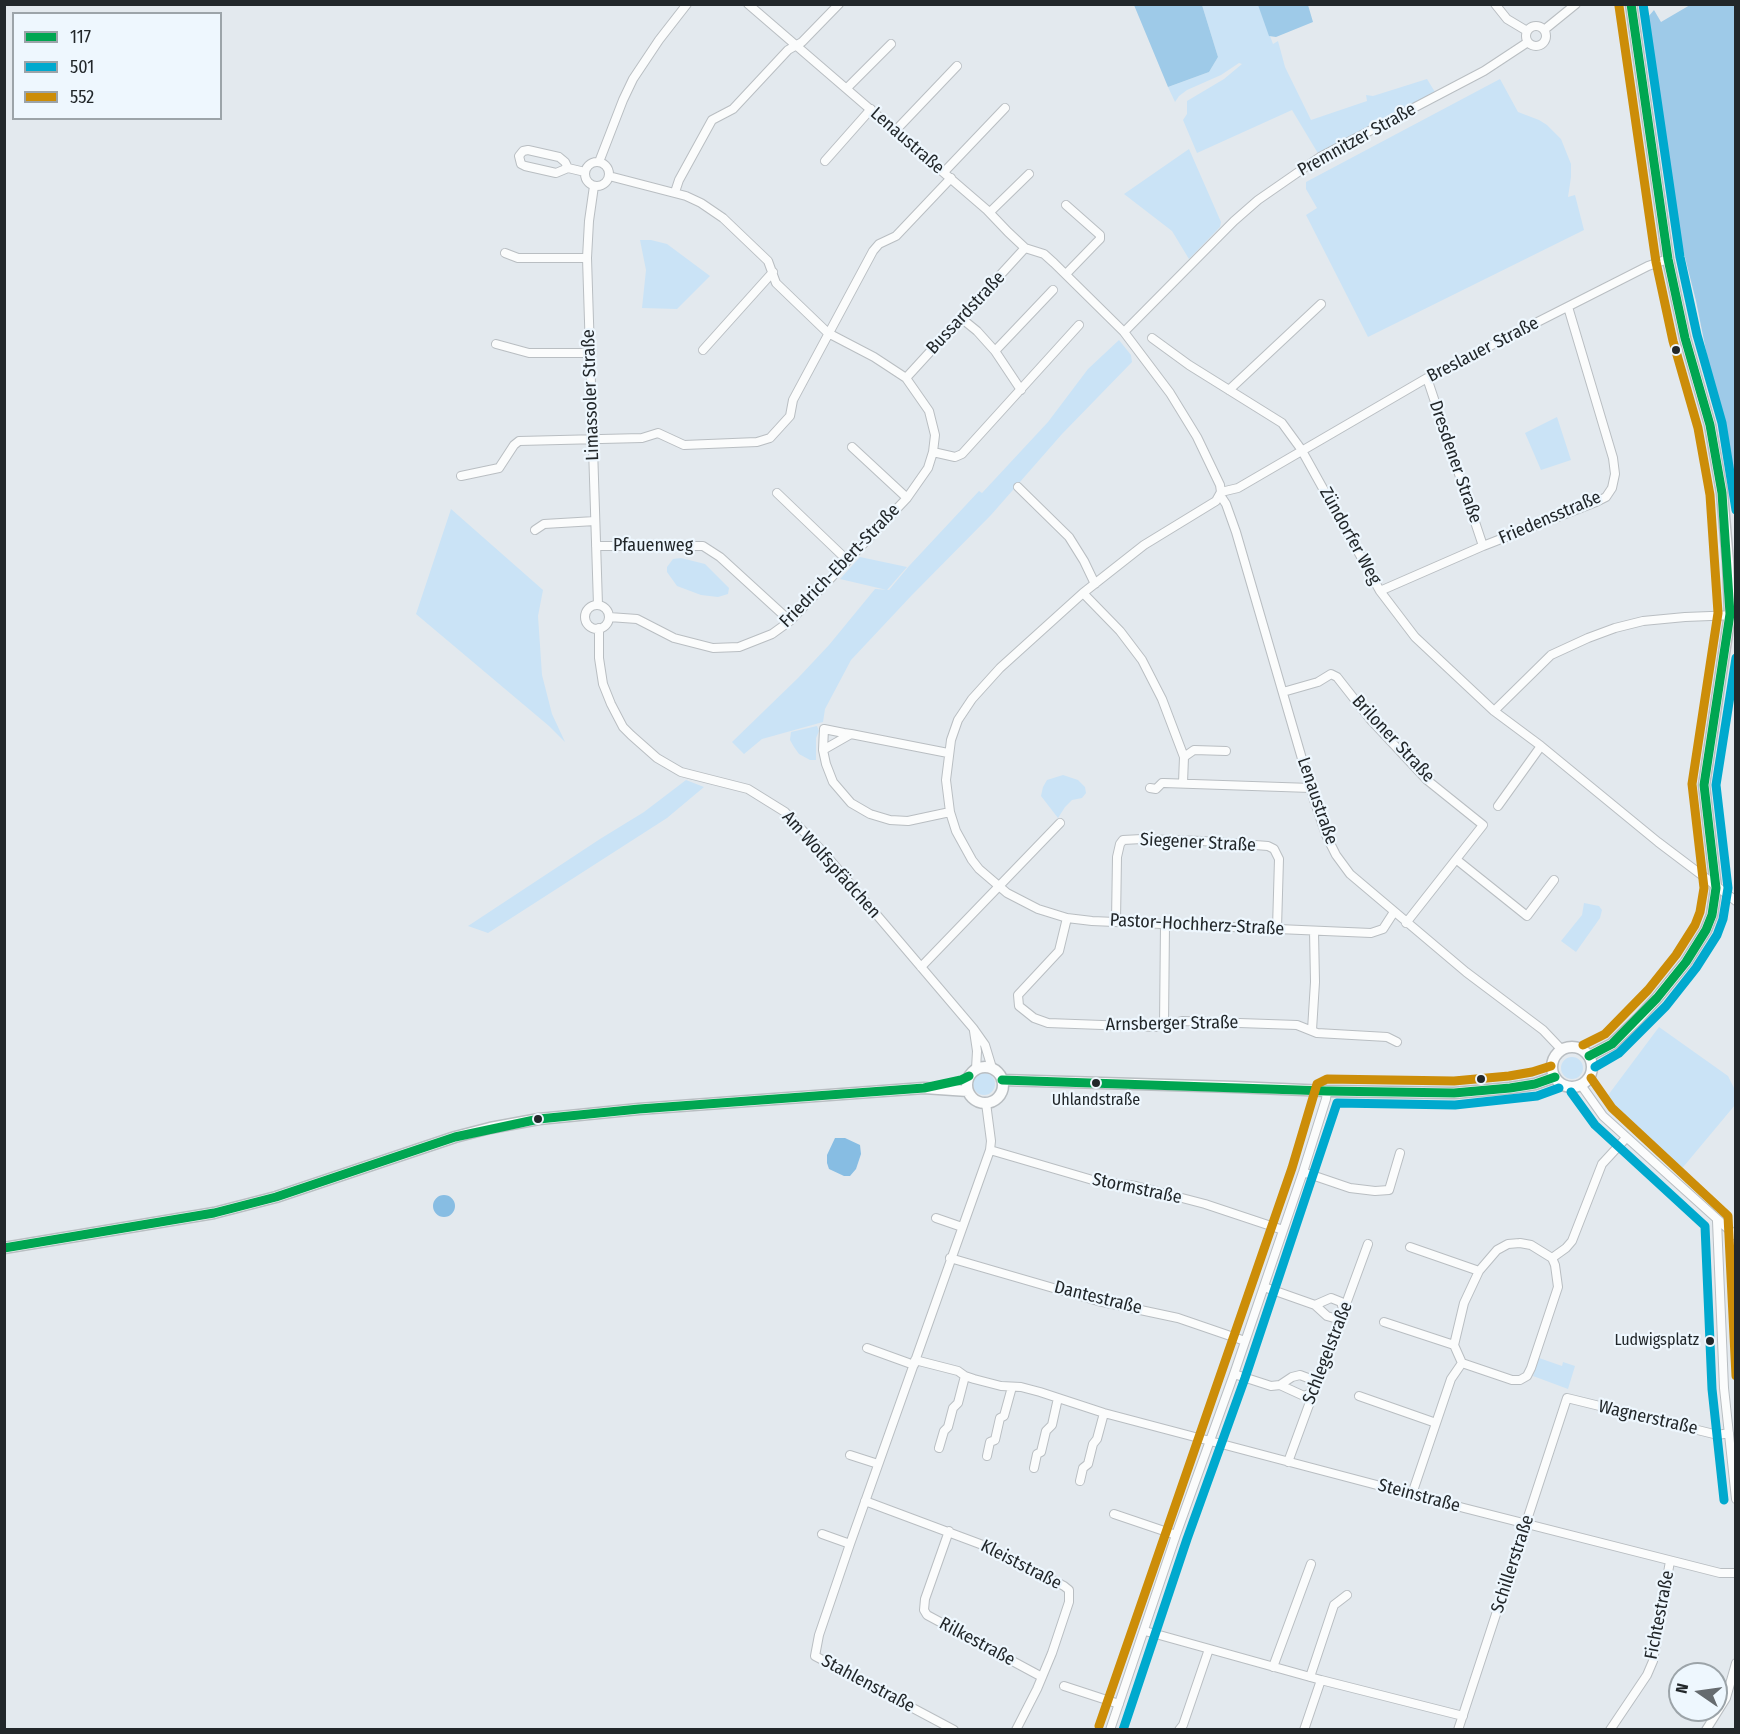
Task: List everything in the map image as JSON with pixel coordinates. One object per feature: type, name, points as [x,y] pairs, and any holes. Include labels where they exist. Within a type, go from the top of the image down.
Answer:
[{"type":"street","points":[[599,162],[622,100],[633,79],[687,4]]},
{"type":"street","name":"Lenaustraße","points":[[748,4],[990,212],[1025,248],[1044,255],[1066,274],[1124,332],[1176,402],[1197,437],[1226,504],[1326,836],[1342,864],[1350,874],[1406,923],[1543,1030],[1562,1050]]},
{"type":"street","points":[[675,192],[679,180],[712,120],[733,109],[788,50],[796,46],[839,4]]},
{"type":"street","points":[[1495,4],[1507,19],[1527,31]]},
{"type":"street","name":"Premnitzer Straße","points":[[1124,332],[1234,221],[1258,200],[1320,157],[1484,71],[1528,42],[1534,46],[1541,45],[1545,40],[1544,30],[1576,4]]},
{"type":"street","points":[[1588,1056],[1612,1044],[1638,1019],[1686,962],[1706,930],[1712,915],[1716,888],[1704,785],[1732,614],[1719,473],[1710,425],[1685,338],[1668,259],[1631,4]]},
{"type":"street","points":[[1528,42],[1527,31],[1531,27],[1537,25],[1544,30]]},
{"type":"street","points":[[847,88],[891,44]]},
{"type":"street","points":[[896,130],[957,66]]},
{"type":"street","points":[[461,476],[499,468],[519,441],[642,438],[658,434],[684,445],[757,442],[770,438],[790,416],[793,400],[873,251],[879,244],[896,236],[1005,108]]},
{"type":"street","points":[[825,161],[871,109]]},
{"type":"street","points":[[568,168],[565,162],[558,158],[528,150],[523,151],[519,156],[521,164],[525,166],[556,173],[568,168],[585,172]]},
{"type":"street","points":[[599,162],[607,167],[609,176],[604,184],[594,186],[586,181],[585,172],[590,164],[599,162]]},
{"type":"street","points":[[990,212],[1029,174]]},
{"type":"street","points":[[609,176],[675,192],[700,203],[723,218],[768,261],[780,288],[828,333],[906,378]]},
{"type":"street","name":"Limassoler Straße","points":[[594,186],[587,258],[598,605]]},
{"type":"street","points":[[1066,205],[1100,235],[1100,239],[1066,274]]},
{"type":"street","name":"Bussardstraße","points":[[906,378],[1025,248]]},
{"type":"street","points":[[505,252],[518,258],[587,258]]},
{"type":"street","name":"Breslauer Straße","points":[[1301,450],[1427,378],[1648,266],[1668,259]]},
{"type":"street","points":[[703,350],[773,272]]},
{"type":"street","points":[[995,351],[1053,290]]},
{"type":"street","points":[[1229,390],[1321,304]]},
{"type":"street","name":"Friedensstraße","points":[[1380,591],[1483,546],[1596,502],[1606,497],[1612,489],[1615,474],[1614,458],[1569,307]]},
{"type":"street","points":[[961,318],[977,331],[995,351],[1021,390]]},
{"type":"street","points":[[933,452],[955,457],[962,454],[1079,325]]},
{"type":"street","name":"Zündorfer Weg","points":[[1152,338],[1189,365],[1282,423],[1301,450],[1380,591],[1415,637],[1494,711],[1541,746],[1716,888],[1736,901]]},
{"type":"street","points":[[496,344],[517,351],[537,354],[590,353]]},
{"type":"street","name":"Friedrich-Ebert-Straße","points":[[609,617],[637,619],[686,643],[720,648],[739,647],[752,643],[772,634],[790,621],[907,498],[928,468],[935,435],[932,419],[925,404],[906,378]]},
{"type":"street","name":"Dresdener Straße","points":[[1427,378],[1483,546]]},
{"type":"street","points":[[852,447],[907,498]]},
{"type":"street","name":"Pastor-Hochherz-Straße","points":[[1301,450],[1238,488],[1220,492],[1216,501],[1144,545],[1083,593],[1000,668],[972,699],[954,730],[948,753],[946,780],[950,812],[956,831],[972,860],[998,887],[1038,909],[1067,918],[1371,933],[1383,929],[1394,912]]},
{"type":"street","points":[[1018,487],[1069,537],[1095,584]]},
{"type":"street","points":[[777,493],[847,560]]},
{"type":"street","points":[[535,530],[544,524],[595,521]]},
{"type":"street","name":"Pfauenweg","points":[[596,546],[703,546],[720,557],[790,621]]},
{"type":"street","points":[[1083,593],[1120,631],[1142,660],[1162,699],[1184,757],[1183,783]]},
{"type":"street","points":[[598,605],[606,609],[609,617],[607,623],[599,628],[590,626],[585,617],[589,608],[598,605]]},
{"type":"street","points":[[1494,711],[1551,655],[1588,638],[1643,621],[1732,614]]},
{"type":"street","name":"Am Wolfspfädchen","points":[[599,628],[599,658],[603,684],[611,704],[631,735],[657,758],[681,772],[748,789],[785,812],[812,839],[974,1028],[985,1045],[992,1068]]},
{"type":"street","name":"Briloner Straße","points":[[1283,692],[1318,681],[1331,674],[1337,677],[1370,719],[1427,780],[1483,825],[1406,923]]},
{"type":"street","points":[[948,753],[824,729],[823,750],[826,764],[833,782],[851,803],[870,814],[890,820],[908,821],[950,812]]},
{"type":"street","points":[[823,750],[851,734]]},
{"type":"street","points":[[1498,806],[1541,746]]},
{"type":"street","points":[[1184,757],[1194,750],[1226,751]]},
{"type":"street","points":[[1150,788],[1155,789],[1162,783],[1183,783],[1311,788]]},
{"type":"street","points":[[921,967],[1060,823]]},
{"type":"street","name":"Siegener Straße","points":[[1116,921],[1118,857],[1123,840],[1202,841],[1269,846],[1274,849],[1279,859],[1277,928]]},
{"type":"street","points":[[1456,860],[1527,916],[1554,880]]},
{"type":"street","name":"Arnsberger Straße","points":[[1067,918],[1059,951],[1018,995],[1018,1002],[1023,1011],[1034,1018],[1048,1023],[1156,1027],[1182,1021],[1297,1025],[1317,1033],[1387,1037],[1397,1042]]},
{"type":"street","points":[[1164,1025],[1165,924]]},
{"type":"street","points":[[1312,1030],[1315,982],[1314,931]]},
{"type":"street","points":[[4,1248],[214,1213],[260,1202],[455,1137],[538,1119],[924,1088],[961,1080],[972,1073],[981,1067],[992,1068],[1002,1080],[999,1095],[991,1101],[975,1100],[968,1091],[967,1084],[972,1073],[977,1051],[974,1028]]},
{"type":"street","points":[[1579,1049],[1588,1056],[1592,1067],[1586,1082],[1569,1087],[1558,1082],[1552,1065],[1562,1050],[1579,1049]]},
{"type":"street","points":[[1002,1080],[1454,1093],[1510,1088],[1534,1084],[1555,1077]]},
{"type":"street","points":[[1581,1085],[1603,1116],[1736,1236]]},
{"type":"street","points":[[924,1088],[968,1091]]},
{"type":"street","points":[[1110,1730],[1264,1287],[1303,1172],[1327,1091]]},
{"type":"street","points":[[822,1534],[850,1544],[990,1150],[986,1102]]},
{"type":"street","points":[[1552,1258],[1572,1241],[1602,1164],[1626,1138]]},
{"type":"street","name":"Stormstraße","points":[[990,1150],[1096,1181],[1136,1186],[1204,1204],[1282,1230]]},
{"type":"street","points":[[1303,1172],[1350,1188],[1389,1190],[1400,1153]]},
{"type":"street","points":[[936,1218],[962,1227]]},
{"type":"street","points":[[1717,1221],[1724,1388],[1736,1498]]},
{"type":"street","points":[[1520,1243],[1531,1245],[1552,1258],[1558,1287],[1527,1376],[1520,1380],[1512,1380],[1462,1363],[1454,1345],[1464,1304],[1479,1271],[1497,1250],[1509,1244],[1520,1243]]},
{"type":"street","name":"Schlegelstraße","points":[[1288,1462],[1368,1244]]},
{"type":"street","points":[[1410,1247],[1479,1271]]},
{"type":"street","name":"Dantestraße","points":[[950,1258],[1098,1300],[1178,1318],[1245,1341]]},
{"type":"street","points":[[1264,1287],[1315,1305],[1327,1316],[1334,1318],[1344,1312],[1341,1302],[1331,1298],[1315,1305]]},
{"type":"street","points":[[1384,1322],[1454,1345]]},
{"type":"street","points":[[867,1348],[914,1362]]},
{"type":"street","name":"Steinstraße","points":[[914,1362],[958,1371],[965,1376],[1012,1388],[1021,1387],[1104,1413],[1670,1561],[1720,1573],[1736,1573]]},
{"type":"street","points":[[1412,1494],[1451,1379],[1462,1363]]},
{"type":"street","points":[[1234,1374],[1271,1386],[1280,1385],[1300,1375],[1311,1381],[1314,1392],[1304,1396],[1280,1385]]},
{"type":"street","points":[[939,1448],[953,1407],[958,1403],[965,1376]]},
{"type":"street","points":[[987,1456],[990,1442],[995,1440],[1000,1418],[1004,1416],[1012,1388]]},
{"type":"street","points":[[1359,1396],[1436,1423]]},
{"type":"street","points":[[1034,1468],[1046,1431],[1052,1425],[1058,1398]]},
{"type":"street","name":"Wagnerstraße","points":[[1567,1398],[1718,1435],[1729,1433]]},
{"type":"street","name":"Schillerstraße","points":[[1458,1730],[1567,1398]]},
{"type":"street","points":[[1080,1481],[1083,1468],[1088,1464],[1093,1444],[1097,1439],[1104,1413]]},
{"type":"street","points":[[850,1455],[878,1464]]},
{"type":"street","name":"Kleiststraße","points":[[865,1502],[1007,1555],[1069,1590],[1069,1602],[1042,1677],[1016,1730]]},
{"type":"street","points":[[1114,1514],[1176,1535]]},
{"type":"street","name":"Rilkestraße","points":[[949,1532],[925,1599],[924,1610],[927,1615],[1042,1677]]},
{"type":"street","name":"Stahlenstraße","points":[[850,1544],[814,1656],[954,1730]]},
{"type":"street","name":"Fichtestraße","points":[[1610,1730],[1647,1675],[1653,1660],[1670,1561]]},
{"type":"street","points":[[1273,1667],[1311,1564]]},
{"type":"street","points":[[1310,1677],[1334,1605],[1347,1594]]},
{"type":"street","points":[[1145,1631],[1321,1680],[1463,1716]]},
{"type":"street","points":[[1179,1730],[1183,1725],[1209,1649]]},
{"type":"street","points":[[1706,1730],[1726,1698],[1736,1663]]},
{"type":"street","points":[[1304,1730],[1321,1680]]},
{"type":"street","points":[[1064,1686],[1119,1704]]},
{"type":"shaded area","points":[[1258,4],[1273,44],[1278,41],[1285,67],[1311,120],[1367,101],[1366,95],[1373,96],[1427,79],[1435,92],[1319,155],[1292,110],[1197,153],[1183,120],[1187,114],[1187,101],[1224,79],[1242,64],[1239,63],[1221,75],[1187,90],[1175,102],[1168,87],[1209,72],[1218,57],[1202,5]]},
{"type":"shaded area","points":[[1134,5],[1202,5],[1218,57],[1209,72],[1168,87]]},
{"type":"shaded area","points":[[1258,5],[1308,5],[1313,22],[1276,37],[1269,36]]},
{"type":"shaded area","points":[[1690,5],[1735,5],[1735,494],[1696,301],[1668,190],[1648,17],[1654,10],[1661,22]]},
{"type":"shaded area","points":[[1500,79],[1518,112],[1547,125],[1561,139],[1571,164],[1568,197],[1575,195],[1584,230],[1368,337],[1306,215],[1317,208],[1306,189],[1306,182]]},
{"type":"shaded area","points":[[1189,149],[1221,222],[1220,227],[1189,259],[1172,231],[1124,194]]},
{"type":"shaded area","points":[[640,240],[667,244],[710,276],[677,309],[642,308],[646,270]]},
{"type":"shaded area","points":[[1119,340],[1131,355],[1132,362],[1062,434],[991,515],[851,660],[825,709],[823,722],[762,739],[744,754],[732,742],[829,645],[875,589],[889,590],[979,491],[982,493],[1048,422],[1088,369]]},
{"type":"shaded area","points":[[1557,417],[1571,460],[1541,470],[1525,433]]},
{"type":"shaded area","points":[[451,509],[543,590],[538,616],[542,675],[552,714],[565,742],[416,614]]},
{"type":"shaded area","points":[[860,557],[907,567],[887,590],[840,579]]},
{"type":"shaded area","points":[[681,558],[705,564],[729,588],[728,594],[718,597],[701,595],[677,586],[667,572],[667,567],[673,559]]},
{"type":"shaded area","points":[[817,726],[819,731],[816,738],[816,760],[810,760],[799,754],[794,747],[790,740],[791,732]]},
{"type":"shaded area","points":[[1063,775],[1078,780],[1085,787],[1086,793],[1082,798],[1072,800],[1058,818],[1041,796],[1047,780]]},
{"type":"shaded area","points":[[686,780],[704,787],[667,818],[488,933],[468,926],[644,812]]},
{"type":"shaded area","points":[[1584,903],[1599,906],[1602,910],[1600,918],[1576,952],[1561,941],[1582,915]]},
{"type":"shaded area","points":[[1659,1027],[1728,1076],[1735,1090],[1735,1105],[1679,1172],[1603,1102]]},
{"type":"shaded area","points":[[1568,1057],[1576,1057],[1583,1064],[1583,1072],[1576,1079],[1568,1079],[1561,1072],[1561,1064]]},
{"type":"shaded area","points":[[984,1073],[992,1076],[995,1084],[992,1092],[984,1095],[976,1092],[973,1084],[976,1076]]},
{"type":"shaded area","points":[[835,1138],[845,1138],[860,1145],[861,1154],[856,1169],[850,1176],[844,1176],[829,1169],[827,1155]]},
{"type":"shaded area","points":[[444,1195],[452,1198],[455,1206],[452,1214],[444,1217],[436,1214],[433,1206],[436,1198]]},
{"type":"shaded area","points":[[1539,1358],[1562,1366],[1563,1362],[1575,1366],[1568,1389],[1533,1376]]},
{"type":"transit line","name":"117","points":[[1589,1056],[1612,1044],[1657,998],[1686,962],[1706,930],[1712,915],[1716,888],[1704,785],[1730,614],[1722,493],[1710,425],[1685,338],[1668,259],[1631,4]]},
{"type":"transit line","name":"501","points":[[1643,4],[1680,257],[1697,335],[1722,423],[1736,510]]},
{"type":"transit line","name":"552","points":[[1583,1045],[1605,1034],[1648,990],[1676,955],[1695,925],[1700,912],[1704,888],[1692,784],[1718,613],[1710,495],[1698,428],[1673,341],[1656,262],[1619,6]]},
{"type":"transit line","name":"501","points":[[1595,1067],[1619,1053],[1666,1006],[1696,968],[1717,935],[1723,919],[1728,888],[1716,785],[1736,658]]},
{"type":"transit line","name":"552","points":[[1099,1726],[1292,1168],[1317,1084],[1327,1079],[1454,1081],[1509,1076],[1551,1066]]},
{"type":"transit line","name":"117","points":[[4,1248],[214,1213],[276,1197],[455,1137],[539,1119],[639,1109],[924,1088],[961,1080],[969,1076]]},
{"type":"transit line","name":"117","points":[[1002,1080],[1454,1093],[1510,1088],[1535,1084],[1555,1077]]},
{"type":"transit line","name":"552","points":[[1591,1078],[1612,1108],[1728,1216],[1736,1376]]},
{"type":"transit line","name":"501","points":[[1123,1730],[1337,1103],[1455,1105],[1537,1096],[1559,1088]]},
{"type":"transit line","name":"501","points":[[1571,1092],[1595,1125],[1705,1226],[1712,1389],[1724,1500]]},
{"type":"place","name":"Uhlandstraße","points":[[1096,1083]]},
{"type":"place","name":"Ludwigsplatz","points":[[1710,1341]]}]
